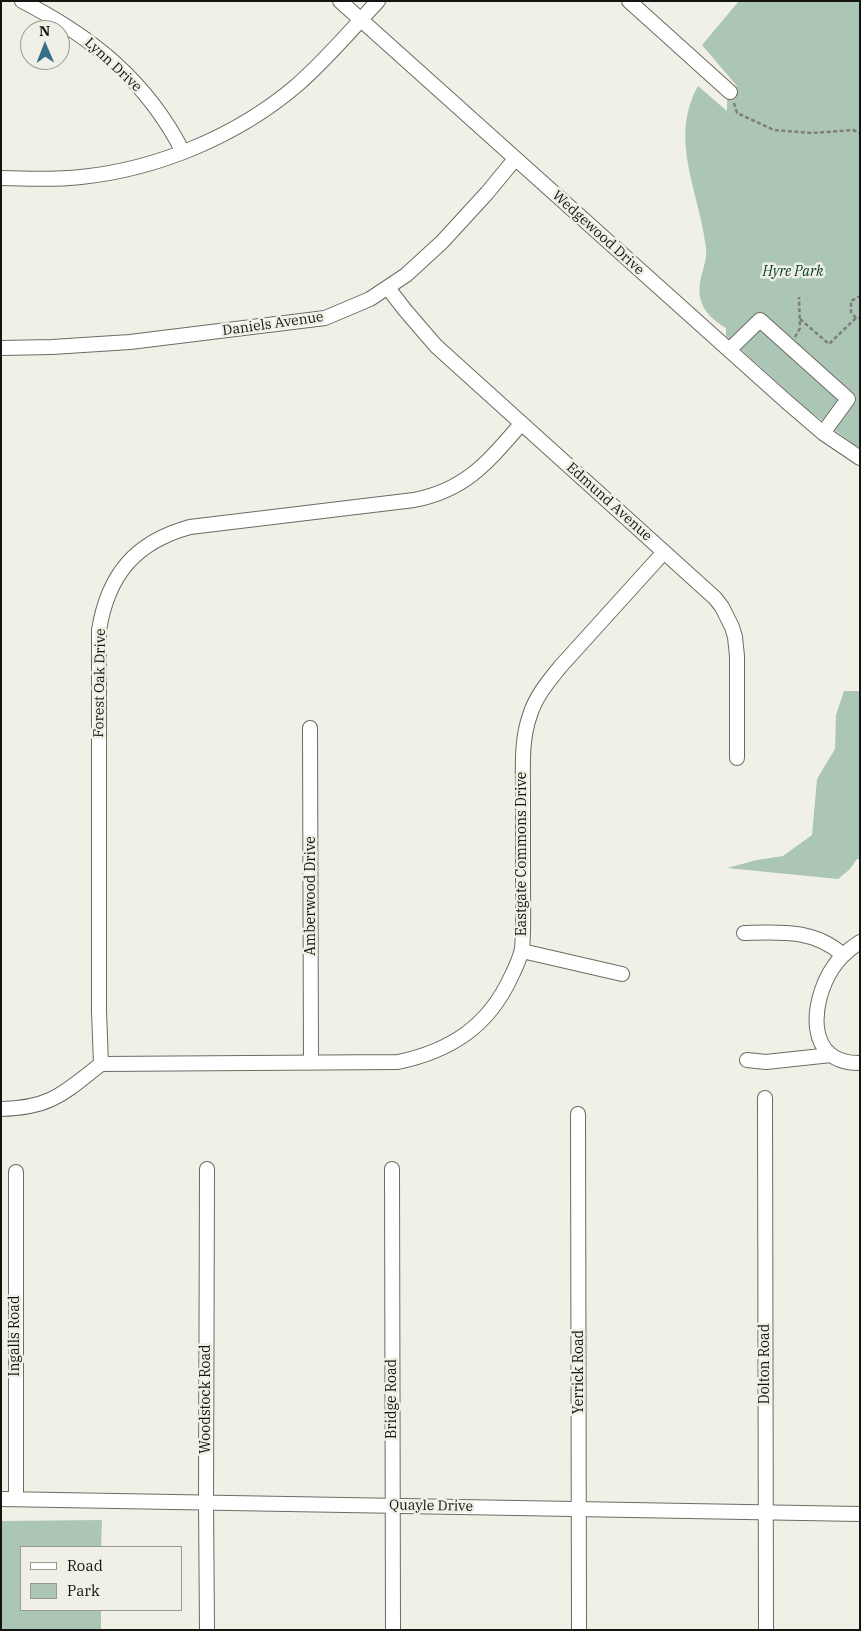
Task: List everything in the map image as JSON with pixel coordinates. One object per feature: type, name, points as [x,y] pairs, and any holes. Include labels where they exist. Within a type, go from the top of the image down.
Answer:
[{"type":"street","name":"Lynn Drive","points":[[22,1],[90,41],[122,68],[158,111],[183,152]]},
{"type":"street","name":"Wedgewood Drive","points":[[340,1],[823,433],[860,458]]},
{"type":"street","points":[[1,178],[52,179],[130,169],[183,152],[219,136],[266,108],[295,86],[327,57],[378,1]]},
{"type":"street","points":[[629,1],[730,92]]},
{"type":"street","name":"Daniels Avenue","points":[[1,348],[121,342],[306,322],[325,318],[388,288],[417,265],[442,242],[515,159]]},
{"type":"street","name":"Edmund Avenue","points":[[388,288],[436,346],[521,424],[631,520],[715,598],[732,627],[737,656],[737,758]]},
{"type":"street","points":[[729,350],[760,320],[848,399],[823,433]]},
{"type":"street","name":"Forest Oak Drive","points":[[101,1064],[99,1011],[99,630],[105,601],[120,572],[132,558],[151,543],[170,532],[190,527],[414,500],[433,496],[453,488],[472,475],[492,457],[521,424]]},
{"type":"street","name":"Eastgate Commons Drive","points":[[101,1064],[398,1062],[437,1051],[456,1041],[474,1028],[506,989],[522,951],[523,745],[529,716],[544,686],[664,552]]},
{"type":"street","name":"Amberwood Drive","points":[[310,728],[310,1063]]},
{"type":"street","points":[[744,933],[781,932],[797,934],[827,943],[843,955]]},
{"type":"street","points":[[860,942],[843,955],[828,977],[820,997],[816,1017],[818,1036],[823,1046],[831,1055],[846,1062],[860,1063]]},
{"type":"street","points":[[522,951],[622,974]]},
{"type":"street","points":[[747,1060],[766,1062],[831,1055]]},
{"type":"street","points":[[1,1109],[27,1108],[47,1102],[66,1091],[101,1064]]},
{"type":"street","name":"Dolton Road","points":[[765,1098],[766,1630]]},
{"type":"street","name":"Yerrick Road","points":[[578,1114],[579,1630]]},
{"type":"street","name":"Woodstock Road","points":[[206,1169],[207,1630]]},
{"type":"street","name":"Bridge Road","points":[[392,1169],[393,1630]]},
{"type":"street","name":"Ingalls Road","points":[[16,1172],[16,1499]]},
{"type":"street","name":"Quayle Drive","points":[[1,1499],[860,1514]]},
{"type":"path","points":[[730,92],[737,114],[774,130],[812,133],[853,130],[860,133]]},
{"type":"path","points":[[800,319],[829,344],[858,318],[852,312],[851,301],[860,296]]},
{"type":"path","points":[[790,347],[800,328],[799,297]]},
{"type":"green space","name":"Hyre Park","points":[[739,1],[860,1],[860,448],[808,410],[726,336],[726,328],[710,316],[701,302],[699,290],[706,248],[703,227],[688,167],[686,126],[689,106],[698,86],[727,111],[727,98],[737,86],[702,45]]},
{"type":"green space","points":[[844,691],[860,691],[860,859],[857,859],[849,870],[838,879],[727,868],[757,860],[783,856],[812,835],[817,779],[835,749],[836,715]]},
{"type":"green space","points":[[102,1520],[101,1546],[20,1546],[20,1611],[101,1611],[101,1630],[1,1630],[1,1521]]}]
